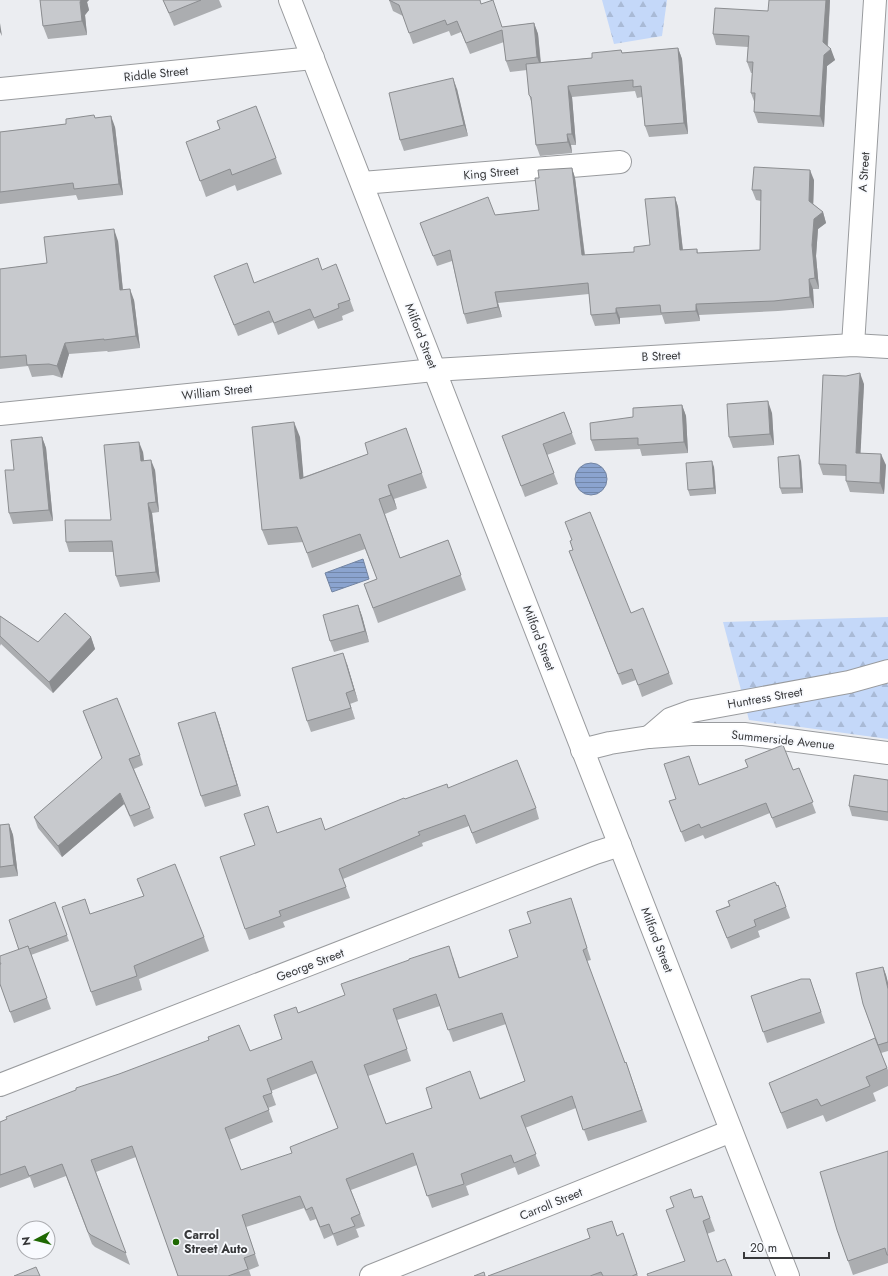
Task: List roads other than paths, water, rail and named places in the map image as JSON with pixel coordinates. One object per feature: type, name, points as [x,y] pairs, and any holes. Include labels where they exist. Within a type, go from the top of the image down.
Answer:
[{"type":"street","name":"Milford Street","points":[[290,0],[788,1276]]},
{"type":"street","name":"A Street","points":[[853,345],[875,0]]},
{"type":"street","name":"Riddle Street","points":[[0,89],[313,58]]},
{"type":"street","name":"King Street","points":[[362,183],[620,162]]},
{"type":"street","name":"B Street","points":[[434,370],[853,345],[888,347]]},
{"type":"street","name":"William Street","points":[[0,414],[434,370]]},
{"type":"street","name":"Huntress Street","points":[[649,737],[670,719],[692,711],[849,682],[888,672]]},
{"type":"street","name":"Summerside Avenue","points":[[582,750],[649,737],[691,734],[744,734],[888,753]]},
{"type":"street","name":"George Street","points":[[0,1086],[620,844]]},
{"type":"street","name":"Carroll Street","points":[[371,1276],[731,1131]]},
{"type":"place","name":"Carrol Street Auto","points":[[176,1242]]}]
